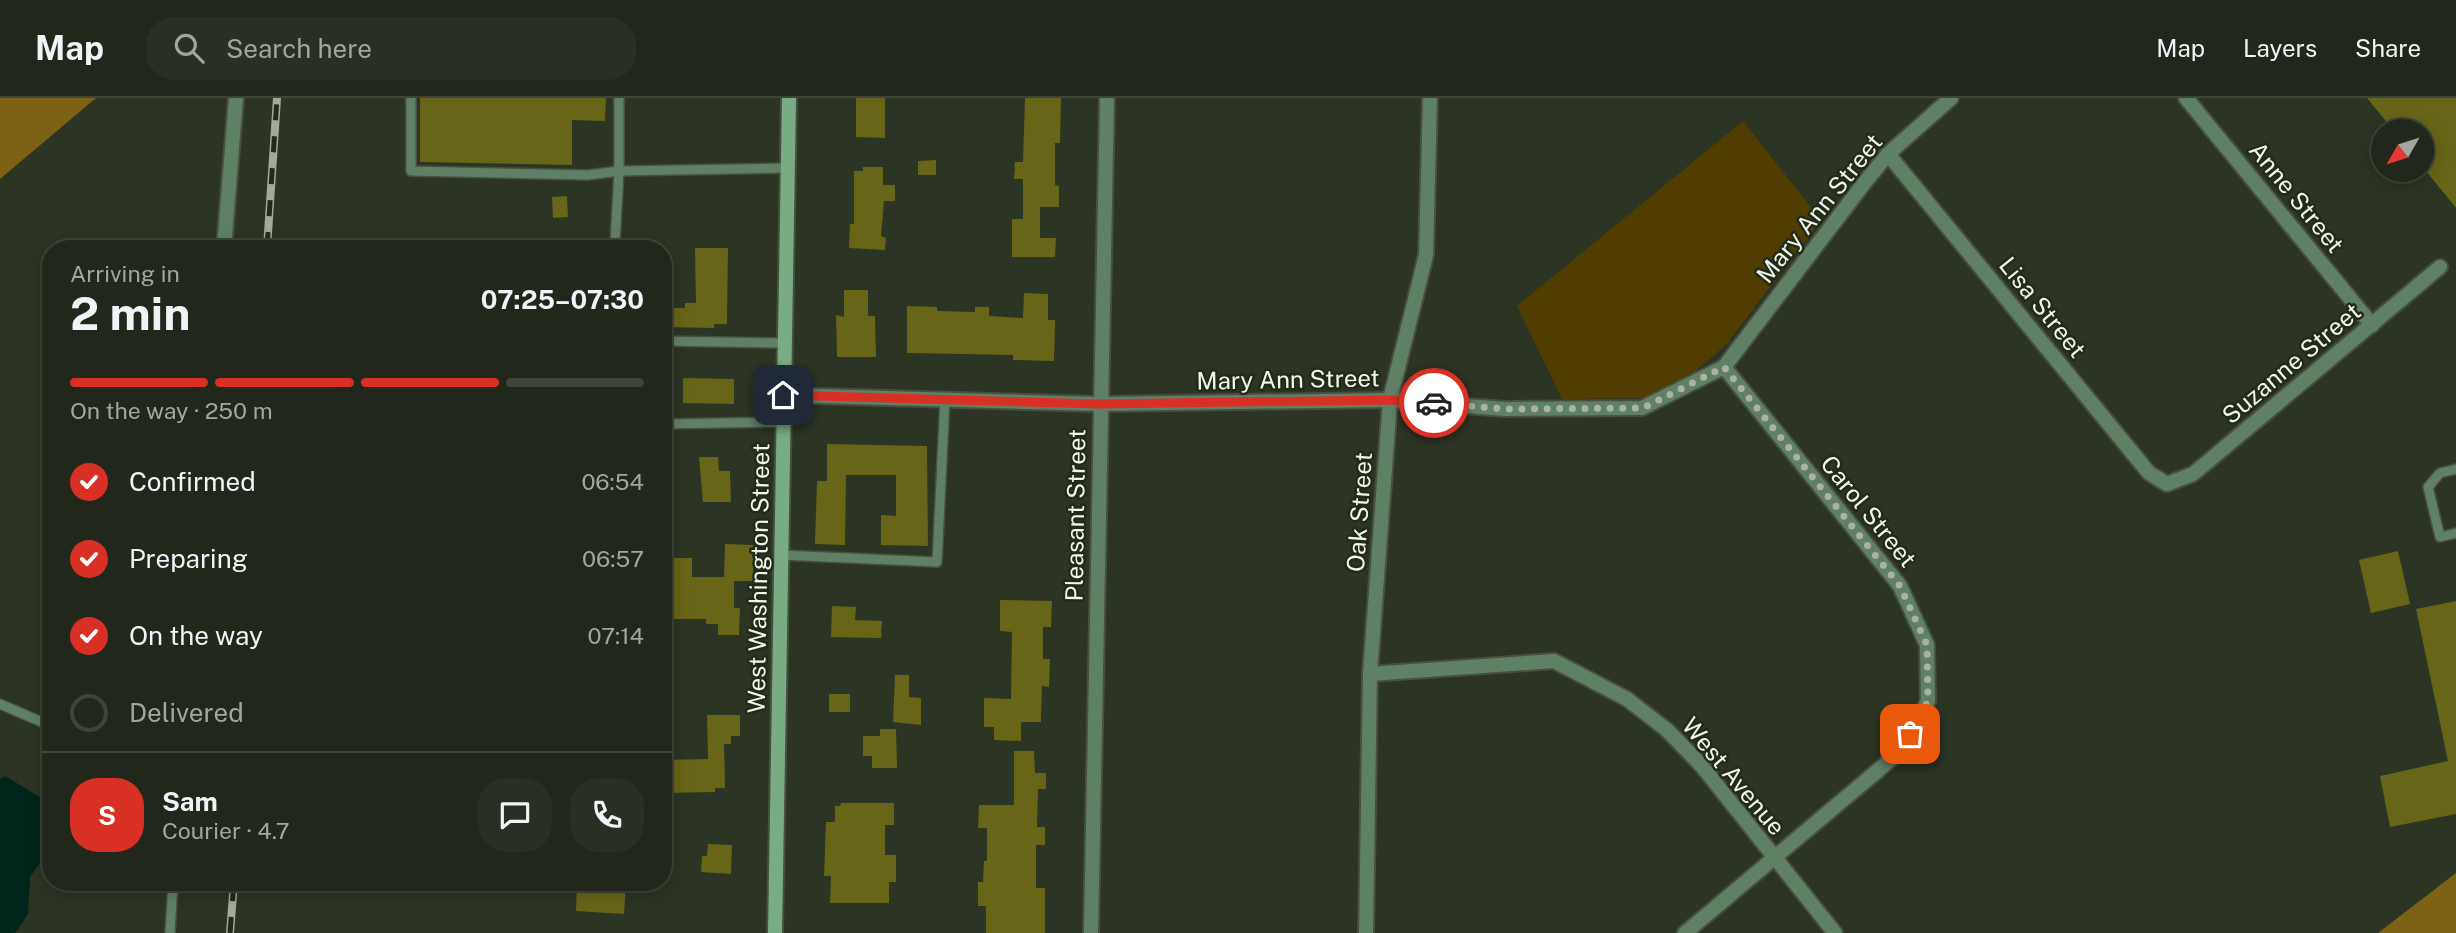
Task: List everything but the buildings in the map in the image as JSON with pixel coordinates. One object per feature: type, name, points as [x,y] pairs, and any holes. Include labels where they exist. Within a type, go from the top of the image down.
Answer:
[{"type":"main road","name":"West Washington Street","points":[[775,933],[789,98]]},
{"type":"street","points":[[225,240],[236,98]]},
{"type":"street","name":"Pleasant Street","points":[[1091,933],[1099,404],[1107,98]]},
{"type":"street","name":"Oak Street","points":[[1366,933],[1370,674],[1390,400],[1426,255],[1430,98]]},
{"type":"street","name":"Mary Ann Street","points":[[783,395],[1099,404],[1390,400],[1505,409],[1643,408],[1724,367],[1888,155],[1951,98]]},
{"type":"street","name":"Anne Street","points":[[2186,98],[2372,325]]},
{"type":"street","name":"Lisa Street","points":[[1888,155],[2149,473],[2166,484]]},
{"type":"street","name":"Suzanne Street","points":[[2166,484],[2193,474],[2440,267]]},
{"type":"street","name":"Carol Street","points":[[1685,933],[1901,751],[1928,701],[1927,645],[1900,586],[1724,367]]},
{"type":"street","name":"West Avenue","points":[[1370,674],[1554,661],[1627,699],[1667,730],[1701,765],[1773,858],[1836,933]]},
{"type":"lane","points":[[411,98],[411,171],[588,175],[619,171],[788,168]]},
{"type":"lane","points":[[615,240],[619,98]]},
{"type":"lane","points":[[672,341],[784,343]]},
{"type":"lane","points":[[781,555],[937,562],[945,399]]},
{"type":"lane","points":[[672,424],[783,422]]},
{"type":"lane","points":[[2456,469],[2440,473],[2428,487],[2440,537],[2456,533]]},
{"type":"lane","points":[[0,704],[42,722]]},
{"type":"lane","points":[[170,933],[172,891]]},
{"type":"shaded area","points":[[0,98],[96,98],[0,179]]},
{"type":"shaded area","points":[[1743,121],[1821,220],[1726,345],[1692,374],[1643,398],[1562,399],[1517,306]]},
{"type":"shaded area","points":[[5,776],[42,799],[42,864],[30,877],[28,914],[15,933],[0,933],[0,779]]},
{"type":"shaded area","points":[[2456,873],[2456,933],[2378,933]]},
{"type":"railway","points":[[268,240],[277,98]]},
{"type":"railway","points":[[230,933],[233,891]]},
{"type":"way so far","points":[[1434,403],[1505,409],[1643,408],[1724,367],[1900,586],[1927,645],[1928,701],[1910,734]]},
{"type":"route","points":[[783,395],[1099,404],[1390,400],[1434,403]]}]
